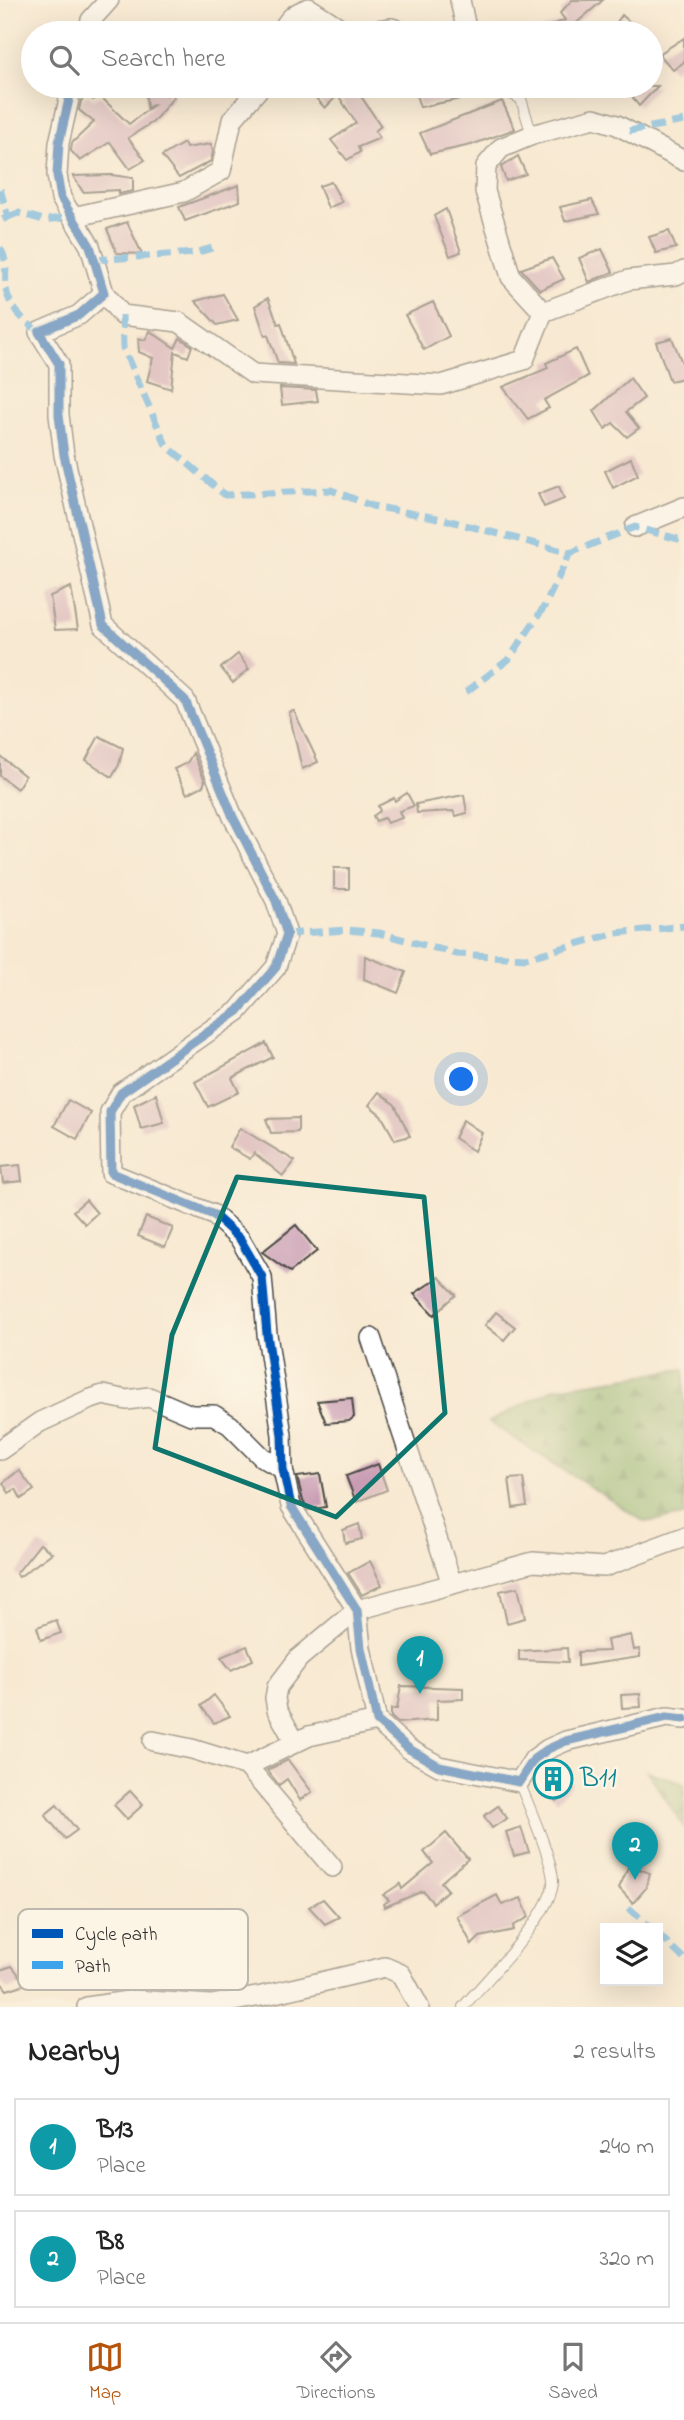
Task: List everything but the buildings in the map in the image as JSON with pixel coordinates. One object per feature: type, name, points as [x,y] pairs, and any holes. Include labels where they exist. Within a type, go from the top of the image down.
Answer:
[{"type":"street","points":[[91,21],[109,0]]},
{"type":"street","points":[[460,0],[464,21]]},
{"type":"street","points":[[287,21],[309,8],[329,21]]},
{"type":"street","points":[[69,98],[57,174],[61,198],[90,246],[104,293],[122,315],[179,322],[253,374],[441,385],[524,360],[542,312],[628,280],[676,275],[684,271]]},
{"type":"street","points":[[73,217],[184,192],[221,171],[232,120],[251,98]]},
{"type":"street","points":[[542,312],[511,277],[485,191],[486,166],[501,148],[531,135],[594,118],[617,125],[684,161]]},
{"type":"street","points":[[104,293],[79,315],[39,332],[59,364],[59,415],[64,455],[103,625],[185,700],[233,817],[276,901],[287,934],[276,967],[238,1011],[121,1093],[110,1112],[111,1173],[214,1215],[240,1239],[262,1277],[267,1334],[282,1435],[283,1469],[291,1506],[357,1610],[361,1648],[377,1721],[409,1749],[439,1766],[519,1782],[534,1759],[566,1741],[667,1717],[684,1719]]},
{"type":"street","points":[[635,527],[684,507]]},
{"type":"street","points":[[370,1338],[452,1584]]},
{"type":"street","points":[[0,1450],[40,1422],[88,1400],[103,1395],[127,1400],[149,1397],[191,1415],[214,1415],[230,1425],[262,1457],[283,1469]]},
{"type":"street","points":[[295,1742],[277,1710],[277,1687],[299,1658],[357,1610],[533,1562],[604,1567],[684,1537]]},
{"type":"street","points":[[247,1766],[323,1731],[377,1721]]},
{"type":"street","points":[[153,1741],[192,1749],[247,1766],[332,1867]]},
{"type":"street","points":[[87,2007],[135,2000],[212,2005],[262,1996],[371,1967],[385,1967],[401,1974],[419,2007]]},
{"type":"lane","points":[[519,98],[531,135]]},
{"type":"lane","points":[[463,2007],[540,1917],[553,1882],[547,1857],[519,1782]]},
{"type":"highlighted area","points":[[237,1177],[424,1197],[445,1413],[336,1517],[155,1448],[172,1335]]},
{"type":"green space","points":[[684,1369],[684,1516],[645,1522],[489,1422],[555,1388]]},
{"type":"green space","points":[[647,1771],[684,1784],[684,1827]]},
{"type":"marked path","points":[[629,131],[684,121]]},
{"type":"marked path","points":[[0,189],[8,217],[0,221]]},
{"type":"marked path","points":[[8,217],[18,213],[44,220],[73,217]]},
{"type":"marked path","points":[[94,260],[195,253],[216,247]]},
{"type":"marked path","points":[[0,248],[5,259],[9,299],[20,315],[39,332]]},
{"type":"marked path","points":[[122,315],[123,348],[166,445],[225,495],[331,490],[372,506],[443,519],[570,553],[635,527],[678,539],[684,537]]},
{"type":"marked path","points":[[466,692],[509,659],[544,607],[570,553]]},
{"type":"marked path","points":[[287,934],[347,930],[379,933],[457,954],[526,958],[616,933],[684,926]]},
{"type":"marked path","points":[[629,1908],[646,1923]]},
{"type":"marked path","points":[[663,1939],[684,1959]]},
{"type":"cycle path","points":[[69,98],[59,143],[57,175],[61,198],[90,246],[104,293],[79,315],[39,332],[59,364],[59,415],[64,455],[103,625],[185,700],[233,817],[276,901],[287,934],[276,967],[238,1011],[121,1093],[110,1112],[111,1173],[214,1215],[240,1239],[262,1277],[267,1334],[282,1435],[283,1469],[291,1506],[357,1610],[361,1648],[377,1721],[409,1749],[439,1766],[519,1782],[534,1759],[566,1741],[667,1717],[684,1719]]},
{"type":"place","name":"B13","points":[[420,1694]]},
{"type":"place","name":"B11","points":[[553,1779]]},
{"type":"place","name":"B8","points":[[635,1880]]}]
